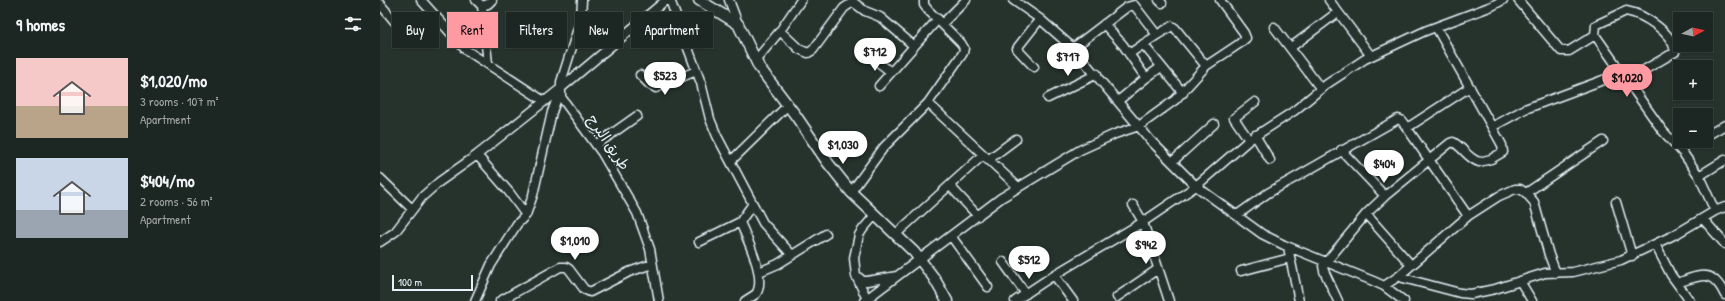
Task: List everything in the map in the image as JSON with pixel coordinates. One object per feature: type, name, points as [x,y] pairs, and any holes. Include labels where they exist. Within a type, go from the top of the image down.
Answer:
[{"type":"main road","points":[[699,0],[738,24],[763,72],[828,163],[851,192],[896,234],[920,260],[934,278],[947,301]]},
{"type":"street","points":[[421,0],[466,50],[544,101]]},
{"type":"street","points":[[476,0],[482,6],[488,64]]},
{"type":"street","points":[[482,6],[488,4],[492,0]]},
{"type":"street","points":[[475,301],[491,265],[517,224],[526,215],[533,195],[552,112],[581,19],[582,0]]},
{"type":"street","points":[[380,242],[395,232],[422,197],[439,182],[477,155],[560,89],[666,0]]},
{"type":"street","points":[[670,0],[696,71],[712,125],[721,145],[731,161],[752,205],[764,225],[792,255]]},
{"type":"street","points":[[729,0],[738,24]]},
{"type":"street","points":[[756,60],[780,31],[801,0]]},
{"type":"street","points":[[851,192],[884,147],[928,103],[963,53],[964,48],[928,10],[924,5],[924,0]]},
{"type":"street","points":[[879,86],[914,46],[966,0]]},
{"type":"street","points":[[1013,0],[1040,19],[1074,48],[1139,126],[1196,186],[1262,234],[1288,247],[1384,286],[1404,301]]},
{"type":"street","points":[[875,215],[863,229],[854,258],[856,276],[866,300],[1018,187],[1086,148],[1116,134],[1139,126],[1183,93],[1206,66],[1246,38],[1220,0]]},
{"type":"street","points":[[1329,0],[1371,56]]},
{"type":"street","points":[[1481,0],[1486,8]]},
{"type":"street","points":[[1015,301],[1054,275],[1143,222],[1196,186],[1252,138],[1294,111],[1334,79],[1371,56],[1415,35],[1503,0]]},
{"type":"street","points":[[1492,127],[1525,109],[1624,77],[1675,52],[1664,31],[1658,26],[1626,11],[1596,25],[1594,35],[1569,51],[1561,51],[1518,0]]},
{"type":"street","points":[[780,31],[799,49],[808,53],[813,50],[844,8],[853,2],[865,11],[880,17],[914,46]]},
{"type":"street","points":[[380,4],[392,18]]},
{"type":"street","points":[[1074,48],[1127,7],[1134,5],[1157,35]]},
{"type":"street","points":[[1290,48],[1338,12]]},
{"type":"street","points":[[1034,67],[1017,49],[1040,19]]},
{"type":"street","points":[[1104,24],[1130,54],[1146,78]]},
{"type":"street","points":[[1130,54],[1172,26],[1206,66]]},
{"type":"street","points":[[1274,27],[1321,89]]},
{"type":"street","points":[[1338,301],[1323,266],[1366,214],[1385,196],[1453,142],[1465,154],[1479,162],[1498,156],[1503,152],[1503,148],[1492,127],[1436,27]]},
{"type":"street","points":[[1594,35],[1665,135],[1673,142]]},
{"type":"street","points":[[1143,44],[1183,93]]},
{"type":"street","points":[[870,56],[891,72]]},
{"type":"street","points":[[1118,100],[1161,67]]},
{"type":"street","points":[[640,75],[650,85],[656,88],[696,71]]},
{"type":"street","points":[[1048,98],[1096,74]]},
{"type":"street","points":[[1407,128],[1470,87]]},
{"type":"street","name":"طريق البرج","points":[[560,89],[561,97],[564,103],[596,145],[637,213],[648,243],[659,301]]},
{"type":"street","points":[[1255,102],[1234,118],[1270,160]]},
{"type":"street","points":[[928,103],[985,158],[1018,187]]},
{"type":"street","points":[[731,161],[788,105]]},
{"type":"street","points":[[596,145],[637,116]]},
{"type":"street","points":[[1237,215],[1268,193],[1341,150],[1398,119],[1401,120],[1407,128],[1468,216]]},
{"type":"street","points":[[1172,162],[1214,124]]},
{"type":"street","points":[[1713,132],[1725,125]]},
{"type":"street","points":[[896,234],[950,186],[985,158],[1016,139]]},
{"type":"street","points":[[1526,193],[1603,141]]},
{"type":"street","points":[[1679,148],[1699,176],[1715,211]]},
{"type":"street","points":[[1341,150],[1385,196]]},
{"type":"street","points":[[477,155],[509,192],[526,215]]},
{"type":"street","points":[[1699,176],[1725,160]]},
{"type":"street","points":[[380,178],[412,209]]},
{"type":"street","points":[[950,186],[978,216]]},
{"type":"street","points":[[1384,286],[1399,276],[1468,216],[1509,191],[1520,189],[1534,202],[1549,255],[1556,273]]},
{"type":"street","points":[[1616,202],[1632,256]]},
{"type":"street","points":[[699,242],[740,222],[752,205]]},
{"type":"street","points":[[1133,205],[1143,222],[1168,300]]},
{"type":"street","points":[[1399,276],[1472,297],[1495,288],[1545,273],[1573,272],[1621,260],[1632,256],[1725,207]]},
{"type":"street","points":[[1366,214],[1411,265]]},
{"type":"street","points":[[1703,219],[1725,244]]},
{"type":"street","points":[[740,222],[759,272],[759,298],[745,301]]},
{"type":"street","points":[[759,272],[778,264],[826,234]]},
{"type":"street","points":[[951,236],[988,287]]},
{"type":"street","points":[[1655,244],[1677,283],[1690,301]]},
{"type":"street","points":[[1288,247],[1299,301]]},
{"type":"street","points":[[1241,271],[1290,258]]},
{"type":"street","points":[[1003,262],[1026,294]]},
{"type":"street","points":[[500,301],[560,267],[566,267],[569,269],[584,289],[590,292],[629,272],[652,264]]},
{"type":"street","points":[[1117,297],[1158,269]]},
{"type":"street","points":[[856,276],[863,281],[867,281],[900,275]]},
{"type":"street","points":[[1054,275],[1073,301]]},
{"type":"street","points":[[1677,283],[1706,275],[1716,280],[1725,294]]},
{"type":"street","points":[[1520,281],[1532,301]]}]
